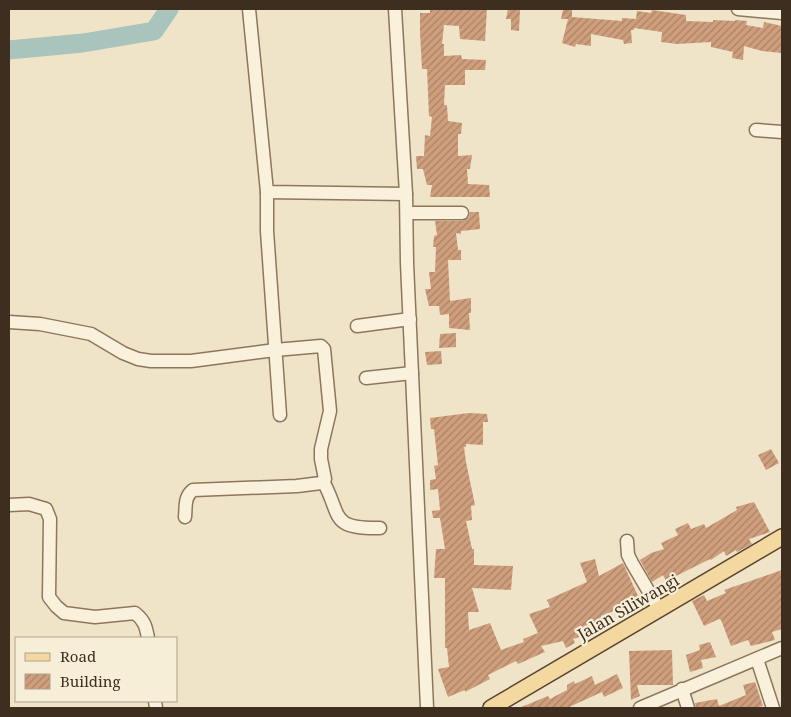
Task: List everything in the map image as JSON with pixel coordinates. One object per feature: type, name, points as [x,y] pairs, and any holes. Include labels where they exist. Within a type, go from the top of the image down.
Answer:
[{"type":"main road","name":"Jalan Siliwangi","points":[[491,708],[782,537]]},
{"type":"street","points":[[249,9],[266,192],[265,205],[274,350],[280,415]]},
{"type":"street","points":[[395,9],[407,213],[407,263],[428,708]]},
{"type":"street","points":[[738,9],[782,13]]},
{"type":"street","points":[[756,130],[782,132]]},
{"type":"street","points":[[266,192],[406,194]]},
{"type":"street","points":[[407,213],[462,213]]},
{"type":"street","points":[[357,326],[410,319]]},
{"type":"street","points":[[9,322],[40,324],[91,334],[124,353],[138,359],[151,361],[191,361],[321,346],[324,349],[330,410],[321,449],[325,479],[323,481],[340,521],[365,529],[380,528]]},
{"type":"street","points":[[366,378],[412,374]]},
{"type":"street","points":[[185,517],[186,500],[188,494],[193,490],[297,486],[321,483],[323,481]]},
{"type":"street","points":[[9,506],[29,504],[46,509],[50,519],[49,597],[56,606],[64,612],[95,618],[136,613],[146,626],[148,637]]},
{"type":"street","points":[[627,541],[628,555],[659,609]]},
{"type":"street","points":[[640,708],[782,648]]},
{"type":"street","points":[[757,658],[773,708]]},
{"type":"street","points":[[682,689],[688,708]]},
{"type":"building","points":[[430,9],[487,9],[485,41],[460,39],[459,26],[444,25],[442,44],[444,44],[444,56],[461,55],[462,59],[486,60],[485,70],[465,70],[465,85],[445,85],[444,105],[447,105],[448,121],[462,123],[461,134],[458,134],[458,156],[472,155],[470,169],[467,169],[468,184],[489,185],[490,197],[430,197],[432,185],[427,185],[423,169],[417,169],[416,156],[424,156],[425,135],[430,136],[432,117],[429,116],[427,69],[422,69],[420,33],[420,13],[430,13]]},
{"type":"building","points":[[508,9],[520,10],[519,31],[511,30],[511,19],[506,19]]},
{"type":"building","points":[[563,10],[572,10],[572,17],[622,21],[622,18],[636,19],[637,11],[651,13],[652,10],[686,15],[686,21],[747,21],[746,25],[763,28],[764,22],[782,26],[782,53],[762,51],[744,46],[743,60],[732,58],[733,52],[711,47],[711,42],[677,44],[661,42],[662,32],[634,28],[634,30],[631,30],[632,43],[624,44],[623,40],[591,34],[591,46],[576,44],[575,47],[562,43],[568,19],[561,19]]},
{"type":"building","points":[[470,212],[479,212],[480,229],[461,231],[461,234],[456,233],[458,250],[461,250],[461,260],[448,260],[450,301],[471,298],[471,313],[469,313],[470,330],[449,328],[449,314],[440,315],[439,306],[429,306],[425,289],[431,289],[429,272],[435,272],[436,247],[433,247],[434,236],[437,235],[435,221],[462,221],[469,217]]},
{"type":"building","points":[[456,333],[456,347],[439,348],[440,334]]},
{"type":"building","points":[[441,351],[442,364],[427,365],[425,352]]},
{"type":"building","points":[[469,413],[487,414],[488,422],[483,422],[483,445],[466,444],[466,447],[464,447],[475,505],[471,506],[472,520],[466,521],[472,549],[474,549],[474,565],[513,566],[511,590],[472,588],[479,612],[468,612],[469,630],[490,623],[501,650],[524,642],[523,639],[538,633],[529,614],[550,607],[547,600],[587,582],[580,563],[595,559],[599,576],[623,563],[638,596],[624,601],[626,606],[601,616],[607,628],[573,639],[575,643],[566,648],[563,641],[541,646],[545,652],[518,664],[516,661],[488,675],[490,679],[465,692],[465,690],[448,697],[438,669],[449,667],[447,648],[445,648],[445,578],[434,578],[436,549],[445,549],[440,518],[433,518],[432,511],[440,510],[438,489],[430,490],[430,480],[436,479],[434,466],[438,465],[434,429],[431,429],[430,418]]},
{"type":"building","points":[[771,449],[779,463],[766,470],[758,455]]},
{"type":"building","points":[[754,502],[770,532],[749,539],[752,544],[737,552],[736,550],[726,556],[724,551],[711,560],[666,581],[663,575],[652,582],[640,560],[651,553],[664,549],[661,543],[678,535],[675,529],[688,523],[691,529],[704,524],[706,528],[737,510],[736,507]]},
{"type":"building","points":[[782,570],[782,629],[772,632],[775,640],[751,646],[748,640],[731,646],[721,620],[719,619],[704,626],[692,601],[704,595],[707,601],[726,593],[724,590]]},
{"type":"building","points":[[710,642],[716,657],[701,660],[703,668],[690,672],[686,655],[700,650],[699,645]]},
{"type":"building","points":[[672,650],[673,685],[637,685],[640,696],[631,700],[629,651]]},
{"type":"building","points":[[617,674],[623,688],[604,697],[602,692],[567,708],[519,708],[548,696],[550,699],[567,690],[567,685],[574,681],[575,684],[592,676],[595,685]]},
{"type":"building","points":[[755,682],[763,706],[755,708],[696,708],[695,703],[717,699],[719,706],[746,695],[743,685]]},
{"type":"waterway","points":[[9,50],[83,43],[154,31],[169,9]]}]
